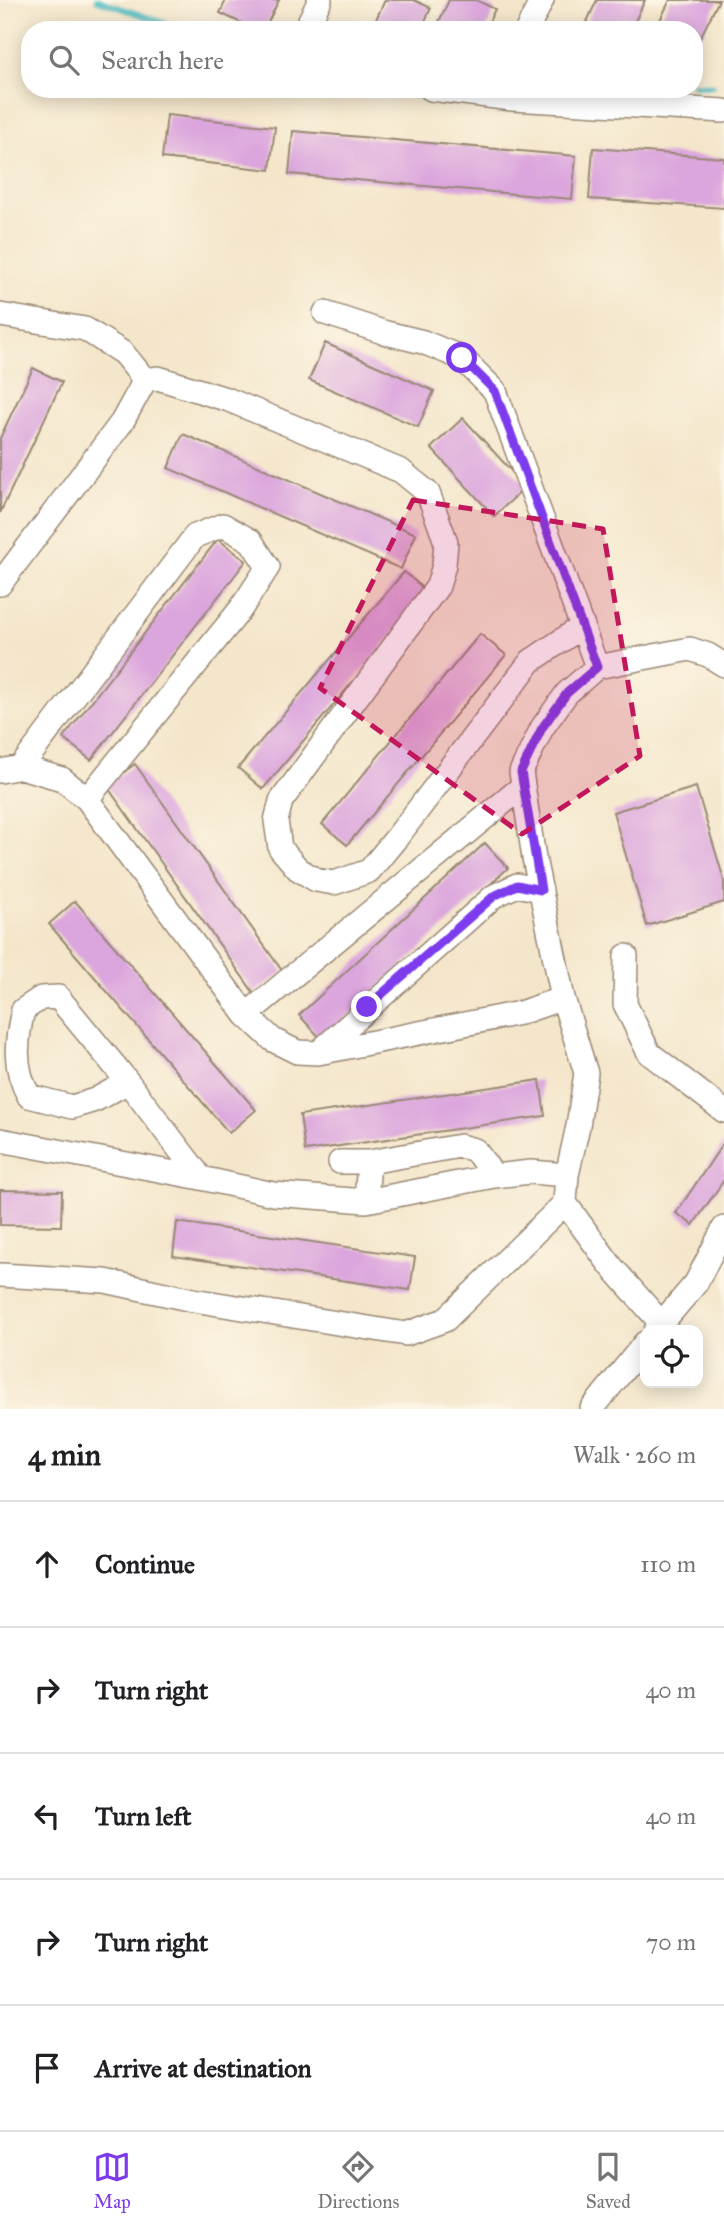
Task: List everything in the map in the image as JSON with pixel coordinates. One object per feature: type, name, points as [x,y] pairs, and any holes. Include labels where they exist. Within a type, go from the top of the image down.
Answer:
[{"type":"street","points":[[310,21],[320,0]]},
{"type":"street","points":[[532,21],[542,0]]},
{"type":"street","points":[[583,98],[724,106]]},
{"type":"street","points":[[325,313],[423,342],[462,358],[495,391],[597,667]]},
{"type":"street","points":[[0,316],[85,329],[123,353],[145,380]]},
{"type":"street","points":[[145,380],[158,378],[229,400],[401,471],[428,493],[446,542],[444,565],[438,586],[281,801],[276,821],[281,848],[298,869],[307,875],[316,880],[334,883],[369,871],[531,661],[583,626]]},
{"type":"street","points":[[0,584],[122,422],[145,380]]},
{"type":"street","points":[[88,799],[240,610],[268,567],[251,541],[223,526],[195,536],[10,769],[62,779],[88,799],[246,1015],[273,1040],[297,1052],[318,1053],[520,1013],[563,998]]},
{"type":"street","points":[[657,1325],[565,1203],[567,1175],[586,1073],[563,998],[521,772],[542,728],[567,693],[597,667],[690,649],[708,655],[724,665]]},
{"type":"street","points":[[246,1015],[523,786]]},
{"type":"street","points":[[318,1053],[494,896],[517,885],[541,890]]},
{"type":"street","points":[[626,956],[625,1004],[649,1053],[724,1111]]},
{"type":"street","points":[[128,1082],[96,1100],[72,1107],[29,1096],[19,1079],[17,1060],[23,1010],[41,999],[58,997],[128,1082],[201,1178]]},
{"type":"street","points":[[0,1140],[273,1194],[366,1202],[494,1176],[531,1172],[567,1175]]},
{"type":"street","points":[[340,1161],[369,1162],[460,1146],[475,1150],[494,1176]]},
{"type":"street","points":[[366,1202],[369,1162]]},
{"type":"street","points":[[0,1275],[105,1281],[193,1300],[407,1334],[446,1320],[565,1203]]},
{"type":"street","points":[[661,1325],[696,1283],[724,1228]]},
{"type":"street","points":[[592,1409],[640,1349]]},
{"type":"highlighted area","points":[[413,500],[603,529],[640,756],[522,834],[320,688]]},
{"type":"building","points":[[226,0],[279,0],[268,21],[237,21],[220,13]]},
{"type":"building","points":[[385,0],[414,0],[431,8],[425,21],[375,21]]},
{"type":"building","points":[[449,0],[476,0],[495,9],[489,21],[439,21]]},
{"type":"building","points":[[597,0],[645,0],[635,21],[587,21]]},
{"type":"building","points":[[670,0],[719,0],[703,32],[703,21],[660,21]]},
{"type":"building","points":[[167,115],[275,127],[270,170],[162,158]]},
{"type":"building","points":[[293,131],[576,156],[572,199],[289,174]]},
{"type":"building","points":[[593,148],[724,158],[724,208],[589,199]]},
{"type":"building","points":[[325,343],[434,391],[418,427],[309,380]]},
{"type":"building","points":[[33,368],[62,382],[0,513],[0,438]]},
{"type":"building","points":[[463,418],[526,487],[494,516],[431,448]]},
{"type":"building","points":[[183,434],[416,534],[401,569],[168,468]]},
{"type":"building","points":[[218,539],[246,561],[91,760],[63,738]]},
{"type":"building","points":[[404,572],[428,592],[263,789],[238,768]]},
{"type":"building","points":[[480,634],[506,655],[347,845],[322,824]]},
{"type":"building","points":[[135,764],[283,972],[254,993],[106,785]]},
{"type":"building","points":[[696,787],[724,880],[724,902],[647,926],[613,812]]},
{"type":"building","points":[[485,843],[508,868],[322,1040],[299,1015]]},
{"type":"building","points":[[75,901],[256,1110],[229,1133],[49,924]]},
{"type":"building","points":[[540,1080],[545,1116],[305,1151],[300,1115]]},
{"type":"building","points":[[724,1142],[724,1180],[693,1225],[676,1213]]},
{"type":"building","points":[[0,1190],[62,1191],[61,1226],[0,1225]]},
{"type":"building","points":[[177,1222],[415,1257],[410,1290],[173,1256]]},
{"type":"waterway","points":[[97,0],[159,21]]},
{"type":"waterway","points":[[703,86],[712,86]]},
{"type":"route","points":[[367,1007],[494,896],[517,885],[541,890],[521,772],[542,728],[567,693],[597,667],[495,391],[462,358]]}]
